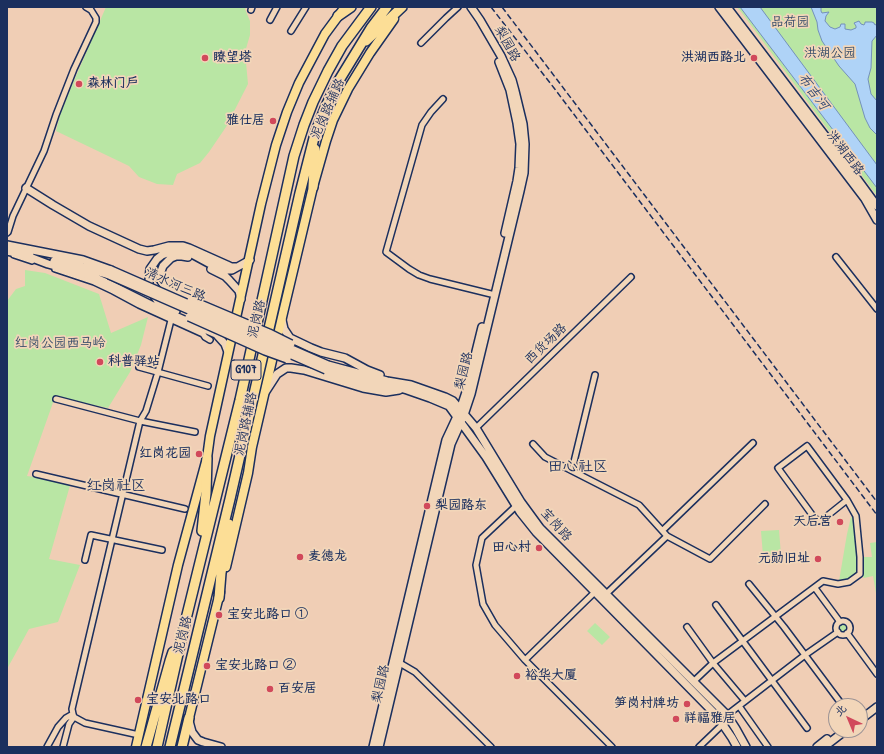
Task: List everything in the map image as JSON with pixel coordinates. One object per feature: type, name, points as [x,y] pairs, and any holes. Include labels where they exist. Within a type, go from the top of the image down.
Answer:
[{"type":"highway","points":[[338,16],[351,7]]},
{"type":"highway","name":"泥岗路","points":[[157,747],[185,623],[240,400],[296,150],[313,102],[328,71],[342,46],[371,7]]},
{"type":"highway","name":"泥岗路","points":[[170,747],[230,500],[300,193],[315,134],[326,106],[338,82],[370,28],[387,7]]},
{"type":"highway","points":[[356,51],[402,7]]},
{"type":"highway","points":[[313,187],[315,134]]},
{"type":"highway","points":[[202,552],[201,538],[206,493],[207,458]]},
{"type":"highway","points":[[219,598],[221,573],[227,540],[230,500]]},
{"type":"highway","points":[[146,747],[170,661],[185,623]]},
{"type":"highway","points":[[176,747],[178,728],[177,716]]},
{"type":"highway","points":[[182,747],[189,718]]},
{"type":"main road","points":[[136,747],[178,565],[207,458],[210,436],[276,145],[299,83],[325,34],[344,7]]},
{"type":"main road","name":"泥岗路辅路","points":[[187,747],[189,718],[219,598],[283,313],[313,187],[326,141],[348,89],[370,52],[402,7]]},
{"type":"main road","name":"梨园路","points":[[373,747],[452,444],[461,415],[491,294],[519,168],[520,144],[515,113],[506,80],[497,57],[470,7]]},
{"type":"main road","name":"梨园路","points":[[461,415],[472,389],[520,191],[524,173],[525,157],[523,124],[512,80],[501,56],[480,20],[470,7]]},
{"type":"main road","name":"洪湖西路","points":[[720,7],[865,199],[877,220]]},
{"type":"main road","name":"洪湖西路","points":[[727,7],[877,206]]},
{"type":"main road","points":[[26,188],[89,226],[139,249],[147,251],[169,246],[183,246],[232,267],[238,267]]},
{"type":"main road","name":"清水河三路","points":[[7,246],[82,260],[327,368]]},
{"type":"main road","points":[[250,260],[232,270],[223,270],[190,254],[178,251],[166,253],[157,259],[150,270],[149,280],[151,291],[157,300],[164,306],[265,351],[327,368]]},
{"type":"main road","name":"清水河三路","points":[[7,252],[110,273]]},
{"type":"main road","points":[[27,256],[48,264],[91,276],[157,308],[216,334],[226,344],[229,354]]},
{"type":"main road","points":[[241,300],[237,289],[225,276],[188,258],[176,256],[171,258],[163,266],[160,279],[169,290],[276,336],[327,368]]},
{"type":"main road","points":[[283,313],[284,329],[290,338],[322,352],[345,358],[367,370],[409,387]]},
{"type":"main road","points":[[265,393],[278,374],[286,368],[304,370],[363,388],[386,392],[409,387]]},
{"type":"main road","name":"宝岗路","points":[[327,368],[368,383],[409,387],[445,397],[452,401],[516,506],[536,532],[727,715],[746,747]]},
{"type":"main road","name":"宝岗路","points":[[461,415],[476,428],[540,528],[597,590]]},
{"type":"main road","name":"宝岗路","points":[[603,596],[717,716],[737,747]]},
{"type":"main road","name":"梨园路","points":[[379,747],[396,662]]},
{"type":"main road","points":[[868,708],[877,702]]},
{"type":"main road","points":[[868,714],[877,707]]},
{"type":"main road","points":[[140,747],[145,708]]},
{"type":"main road","points":[[189,718],[190,728],[198,740],[221,747]]},
{"type":"main road","points":[[816,747],[828,738]]},
{"type":"main road","points":[[824,747],[836,738]]},
{"type":"street","points":[[7,233],[44,151],[53,121],[74,68],[96,22],[96,18],[91,10],[86,7]]},
{"type":"street","points":[[270,20],[277,7]]},
{"type":"street","points":[[291,31],[306,7]]},
{"type":"street","points":[[421,43],[458,7]]},
{"type":"street","points":[[443,99],[422,124],[386,252],[419,275],[491,294]]},
{"type":"street","points":[[7,252],[94,282],[139,305],[203,334],[210,340]]},
{"type":"street","points":[[836,257],[877,309]]},
{"type":"street","name":"西货场路","points":[[476,428],[631,277]]},
{"type":"street","points":[[139,735],[80,721],[74,715],[72,709],[140,421],[146,411],[158,372],[171,320]]},
{"type":"street","points":[[139,367],[208,386]]},
{"type":"street","points":[[572,470],[595,375]]},
{"type":"street","points":[[56,399],[140,421],[195,432]]},
{"type":"street","points":[[662,530],[753,443]]},
{"type":"street","points":[[533,444],[545,457],[639,505],[667,536],[710,559],[766,504]]},
{"type":"street","points":[[693,682],[742,641],[823,581],[838,584],[849,582],[860,574],[856,516],[847,500],[807,446],[778,468],[818,521],[822,520],[847,500]]},
{"type":"street","points":[[36,474],[185,509]]},
{"type":"street","points":[[516,506],[482,538],[476,565],[483,604],[495,625],[525,660],[612,747]]},
{"type":"street","points":[[85,560],[91,536],[162,550]]},
{"type":"street","points":[[603,596],[667,536]]},
{"type":"street","points":[[749,584],[837,698]]},
{"type":"street","points":[[815,588],[840,622]]},
{"type":"street","points":[[525,660],[597,590]]},
{"type":"street","points":[[716,605],[807,728]]},
{"type":"street","points":[[840,622],[844,621],[849,625],[850,630],[847,633]]},
{"type":"street","points":[[838,632],[837,625],[840,622]]},
{"type":"street","points":[[687,627],[745,701]]},
{"type":"street","points":[[727,715],[805,655],[838,632]]},
{"type":"street","points":[[838,632],[841,634],[847,633]]},
{"type":"street","points":[[847,633],[877,674]]},
{"type":"street","points":[[396,662],[415,672],[491,747]]},
{"type":"street","points":[[739,706],[768,747]]},
{"type":"street","points":[[47,747],[58,727],[66,718],[74,715]]},
{"type":"street","points":[[63,747],[69,724],[74,715]]},
{"type":"street","points":[[699,747],[723,724]]},
{"type":"green space","points":[[106,7],[247,7],[245,9],[250,21],[250,35],[245,52],[248,84],[226,127],[209,152],[200,163],[177,174],[173,185],[157,184],[139,177],[129,166],[56,131],[60,115],[70,90]]},
{"type":"green space","name":"洪湖公园","points":[[737,7],[877,7],[877,196],[742,13]]},
{"type":"green space","name":"红岗公园西马岭","points":[[25,270],[45,273],[99,294],[111,333],[148,317],[141,345],[130,372],[108,408],[55,397],[27,476],[71,482],[49,559],[80,565],[58,622],[29,629],[7,669],[7,301],[16,289],[25,286]]},
{"type":"green space","points":[[856,516],[860,557],[872,557],[870,543],[877,542],[877,599],[873,576],[864,578],[860,574],[860,571],[847,580],[839,581],[851,517]]},
{"type":"green space","points":[[779,530],[781,555],[763,556],[761,531]]},
{"type":"green space","points":[[843,621],[848,623],[850,628],[848,633],[843,635],[838,633],[836,628],[838,623]]},
{"type":"green space","points":[[595,623],[610,637],[602,645],[587,631]]},
{"type":"water","name":"布吉河","points":[[740,7],[760,7],[877,165],[877,188]]},
{"type":"water","points":[[811,7],[822,7],[822,13],[829,12],[825,21],[830,27],[835,29],[840,27],[841,24],[845,24],[845,29],[851,30],[856,28],[854,23],[859,21],[864,25],[865,22],[872,22],[875,25],[877,24],[877,35],[872,41],[871,68],[868,79],[871,94],[877,101],[877,135],[870,128],[865,118],[855,84],[839,66],[822,41]]},
{"type":"railway","points":[[491,7],[877,515]]},
{"type":"railway","points":[[502,7],[877,502]]},
{"type":"place","name":"瞭望塔","points":[[205,58]]},
{"type":"place","name":"洪湖西路北","points":[[754,58]]},
{"type":"place","name":"森林门户","points":[[79,84]]},
{"type":"place","name":"雅仕居","points":[[273,121]]},
{"type":"place","name":"科普驿站","points":[[100,362]]},
{"type":"place","name":"红岗花园","points":[[199,454]]},
{"type":"place","name":"梨园路东","points":[[427,506]]},
{"type":"place","name":"天后宫","points":[[840,522]]},
{"type":"place","name":"田心村","points":[[539,548]]},
{"type":"place","name":"麦德龙","points":[[300,557]]},
{"type":"place","name":"元勋旧址","points":[[818,559]]},
{"type":"place","name":"宝安北路口 ①","points":[[219,615]]},
{"type":"place","name":"宝安北路口 ②","points":[[207,666]]},
{"type":"place","name":"裕华大厦","points":[[517,676]]},
{"type":"place","name":"百安居","points":[[270,689]]},
{"type":"place","name":"宝安北路口","points":[[138,700]]},
{"type":"place","name":"笋岗村牌坊","points":[[687,704]]},
{"type":"place","name":"祥福雅居","points":[[676,719]]},
{"type":"district","name":"田心社区","points":[[578,467]]},
{"type":"district","name":"红岗社区","points":[[116,486]]},
{"type":"park label","name":"品荷园","points":[[790,23]]}]
